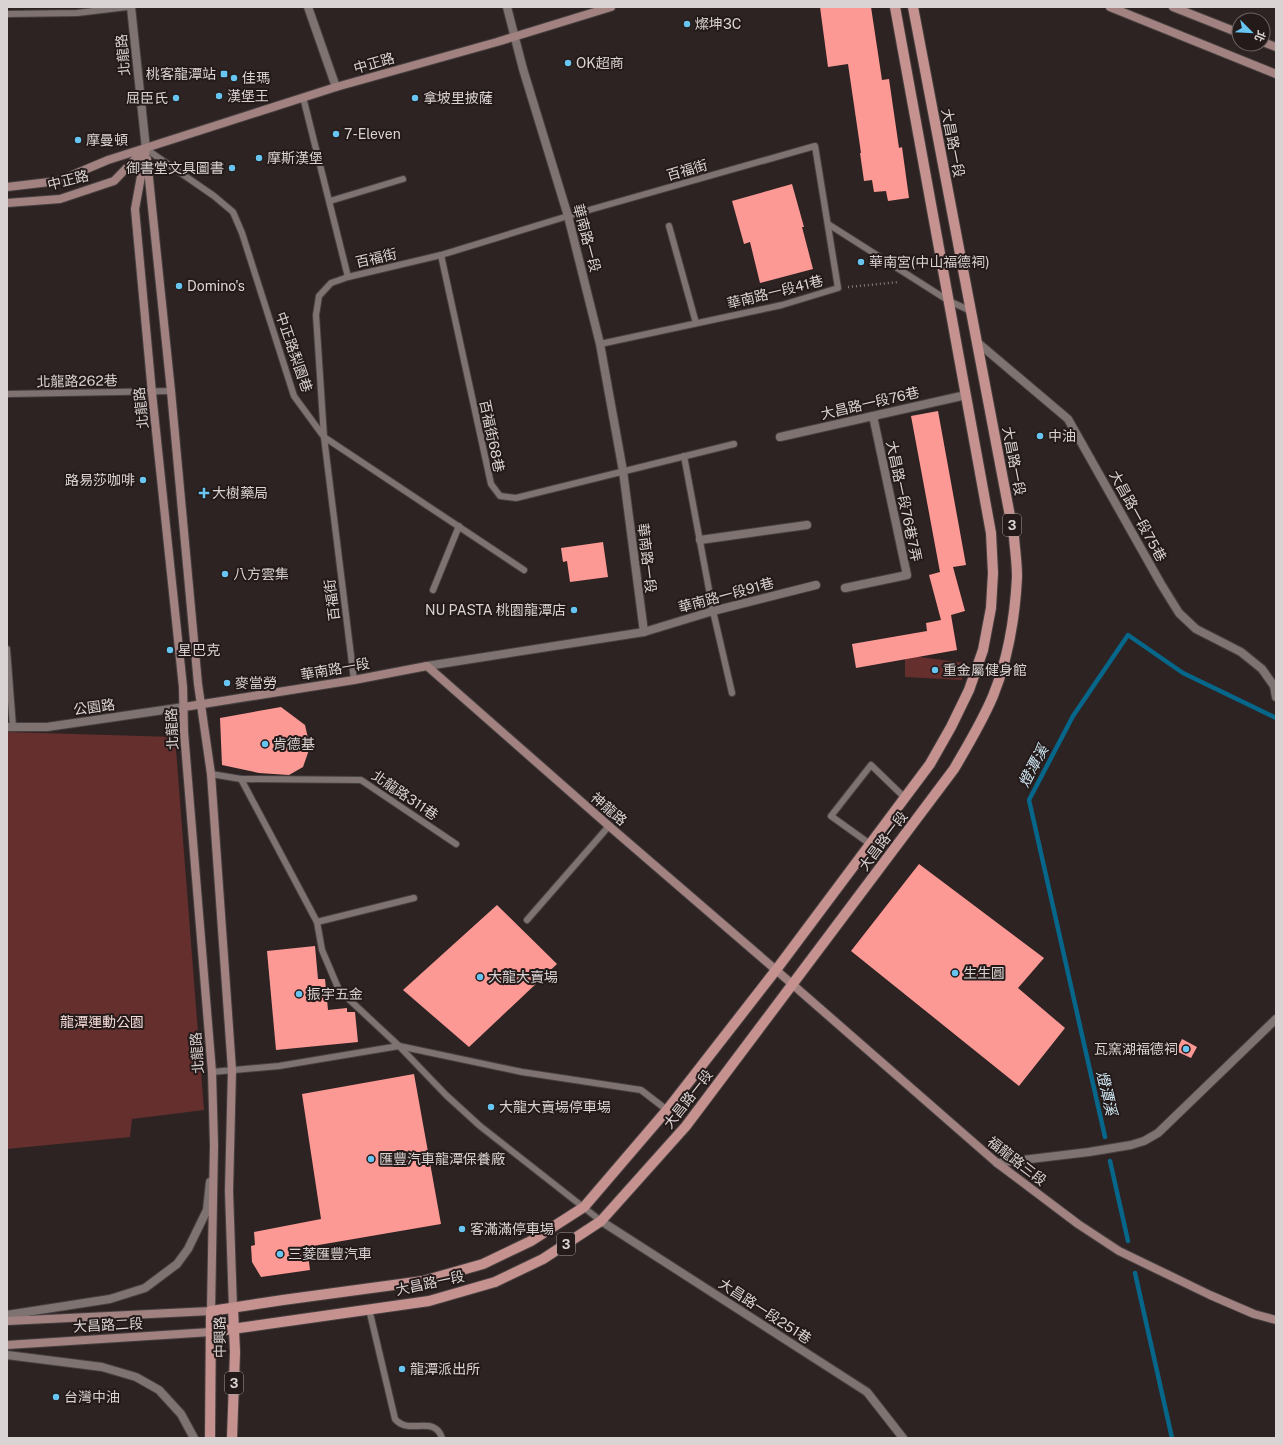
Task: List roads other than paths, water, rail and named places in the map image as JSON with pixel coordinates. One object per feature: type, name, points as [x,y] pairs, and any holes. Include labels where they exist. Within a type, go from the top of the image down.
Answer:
[{"type":"main road","name":"中正路","points":[[7,186],[58,180],[108,160],[146,149],[303,97],[497,42],[611,7]]},
{"type":"main road","name":"大昌路一段","points":[[211,1311],[430,1279],[483,1264],[531,1241],[584,1207],[668,1110],[776,970],[930,764],[951,727],[969,690],[983,650],[991,608],[993,573],[992,533],[894,7]]},
{"type":"main road","name":"大昌路一段","points":[[211,1332],[429,1301],[496,1282],[543,1259],[601,1221],[686,1126],[791,984],[954,769],[976,731],[993,696],[1007,651],[1014,612],[1017,576],[1014,537],[913,7]]},
{"type":"main road","points":[[1110,7],[1276,74]]},
{"type":"main road","points":[[1173,7],[1231,30]]},
{"type":"main road","name":"中正路","points":[[7,203],[60,199],[114,181],[146,149]]},
{"type":"main road","name":"北龍路","points":[[146,149],[171,392],[198,684],[211,774],[232,1070],[230,1191],[233,1308]]},
{"type":"main road","name":"北龍路","points":[[146,149],[135,209],[184,707],[184,732],[212,1072],[214,1145],[211,1311]]},
{"type":"main road","name":"華南路一段","points":[[184,707],[354,680],[427,666]]},
{"type":"main road","name":"神龍路","points":[[427,666],[776,970]]},
{"type":"main road","name":"福龍路三段","points":[[776,970],[997,1163],[1078,1224],[1119,1251],[1210,1296],[1254,1314],[1276,1320]]},
{"type":"main road","name":"中興路","points":[[232,1438],[235,1352],[233,1308]]},
{"type":"main road","name":"中興路","points":[[210,1438],[211,1311]]},
{"type":"main road","name":"大昌路二段","points":[[7,1321],[211,1311]]},
{"type":"main road","name":"大昌路二段","points":[[7,1344],[211,1332]]},
{"type":"street","name":"北龍路","points":[[131,7],[146,149]]},
{"type":"street","points":[[308,7],[336,87]]},
{"type":"street","name":"華南路一段","points":[[427,666],[644,632],[623,471],[600,344],[568,216],[523,69],[507,7]]},
{"type":"street","name":"大昌路一段75巷","points":[[976,342],[1068,419],[1179,614],[1196,629],[1241,652],[1262,669],[1274,686],[1276,697]]},
{"type":"street","name":"大昌路一段76巷","points":[[780,437],[966,395]]},
{"type":"street","name":"大昌路一段76巷7弄","points":[[845,588],[907,575],[873,416]]},
{"type":"street","points":[[700,540],[807,525]]},
{"type":"street","name":"華南路一段91巷","points":[[644,632],[713,611],[816,585]]},
{"type":"street","name":"公園路","points":[[10,727],[47,727],[184,707]]},
{"type":"street","points":[[997,1163],[1089,1152],[1131,1145],[1144,1141],[1158,1133],[1276,1019]]},
{"type":"street","points":[[7,1315],[110,1299],[144,1288],[178,1264],[188,1249],[207,1210],[214,1145]]},
{"type":"street","name":"大昌路一段251巷","points":[[601,1221],[867,1392],[903,1438]]},
{"type":"street","points":[[7,1355],[102,1367],[136,1377],[159,1390],[181,1414],[194,1438]]},
{"type":"lane","points":[[7,14],[77,13],[127,7]]},
{"type":"lane","points":[[303,97],[348,277]]},
{"type":"lane","name":"百福街","points":[[354,680],[324,436],[316,315],[319,296],[331,283],[348,277],[441,255],[568,216],[815,146]]},
{"type":"lane","name":"華南路一段41巷","points":[[600,344],[782,305],[838,288],[815,146]]},
{"type":"lane","name":"中正路梨園巷","points":[[146,149],[214,196],[232,212],[242,233],[294,396],[324,436],[524,570]]},
{"type":"lane","points":[[330,201],[403,178]]},
{"type":"lane","points":[[828,224],[949,301],[971,311]]},
{"type":"lane","points":[[668,226],[696,323]]},
{"type":"lane","name":"百福街68巷","points":[[441,255],[490,484],[500,496],[516,498],[734,444]]},
{"type":"lane","name":"北龍路262巷","points":[[7,394],[171,392]]},
{"type":"lane","points":[[684,456],[713,611],[732,693]]},
{"type":"lane","points":[[433,590],[459,526]]},
{"type":"lane","points":[[7,649],[10,727]]},
{"type":"lane","points":[[870,844],[831,816],[870,765],[904,797]]},
{"type":"lane","name":"北龍路311巷","points":[[211,774],[241,779],[361,780],[456,844]]},
{"type":"lane","points":[[241,779],[317,922],[322,950],[340,990],[399,1046],[446,1095],[480,1126],[601,1221]]},
{"type":"lane","points":[[527,920],[609,826]]},
{"type":"lane","points":[[317,922],[414,898]]},
{"type":"lane","points":[[212,1072],[278,1066],[399,1046],[522,1072],[641,1090],[668,1110]]},
{"type":"lane","points":[[369,1309],[395,1419],[399,1424],[406,1427],[424,1425],[433,1427],[442,1438]]},
{"type":"waterway","name":"燈潭溪","points":[[1105,1137],[1029,800],[1073,716],[1128,635],[1183,673],[1276,718]]},
{"type":"waterway","name":"燈潭溪","points":[[1110,1161],[1128,1241]]},
{"type":"waterway","name":"燈潭溪","points":[[1135,1273],[1172,1438]]},
{"type":"place","name":"燦坤3C","points":[[687,24]]},
{"type":"place","name":"OK超商","points":[[568,63]]},
{"type":"place","name":"桃客龍潭站","points":[[224,74]]},
{"type":"place","name":"佳瑪","points":[[234,78]]},
{"type":"place","name":"漢堡王","points":[[219,96]]},
{"type":"place","name":"屈臣氏","points":[[176,98]]},
{"type":"place","name":"拿坡里披薩","points":[[415,98]]},
{"type":"place","name":"7-Eleven","points":[[336,134]]},
{"type":"place","name":"摩曼頓","points":[[78,140]]},
{"type":"place","name":"摩斯漢堡","points":[[259,158]]},
{"type":"place","name":"御書堂文具圖書","points":[[232,168]]},
{"type":"place","name":"華南宮(中山福德祠)","points":[[861,262]]},
{"type":"place","name":"Domino's","points":[[179,286]]},
{"type":"place","name":"中油","points":[[1040,436]]},
{"type":"place","name":"路易莎咖啡","points":[[143,480]]},
{"type":"place","name":"大樹藥局","points":[[204,493]]},
{"type":"place","name":"八方雲集","points":[[225,574]]},
{"type":"place","name":"NU PASTA 桃園龍潭店","points":[[574,610]]},
{"type":"place","name":"星巴克","points":[[170,650]]},
{"type":"place","name":"重金屬健身館","points":[[935,670]]},
{"type":"place","name":"麥當勞","points":[[227,683]]},
{"type":"place","name":"肯德基","points":[[265,744]]},
{"type":"place","name":"生生圓","points":[[955,973]]},
{"type":"place","name":"大龍大賣場","points":[[480,977]]},
{"type":"place","name":"振宇五金","points":[[299,994]]},
{"type":"place","name":"瓦窯湖福德祠","points":[[1186,1049]]},
{"type":"place","name":"大龍大賣場停車場","points":[[491,1107]]},
{"type":"place","name":"匯豐汽車龍潭保養廠","points":[[371,1159]]},
{"type":"place","name":"客滿滿停車場","points":[[462,1229]]},
{"type":"place","name":"三菱匯豐汽車","points":[[280,1254]]},
{"type":"place","name":"龍潭派出所","points":[[402,1369]]},
{"type":"place","name":"台灣中油","points":[[56,1397]]},
{"type":"park label","name":"龍潭運動公園","points":[[102,1022]]}]
